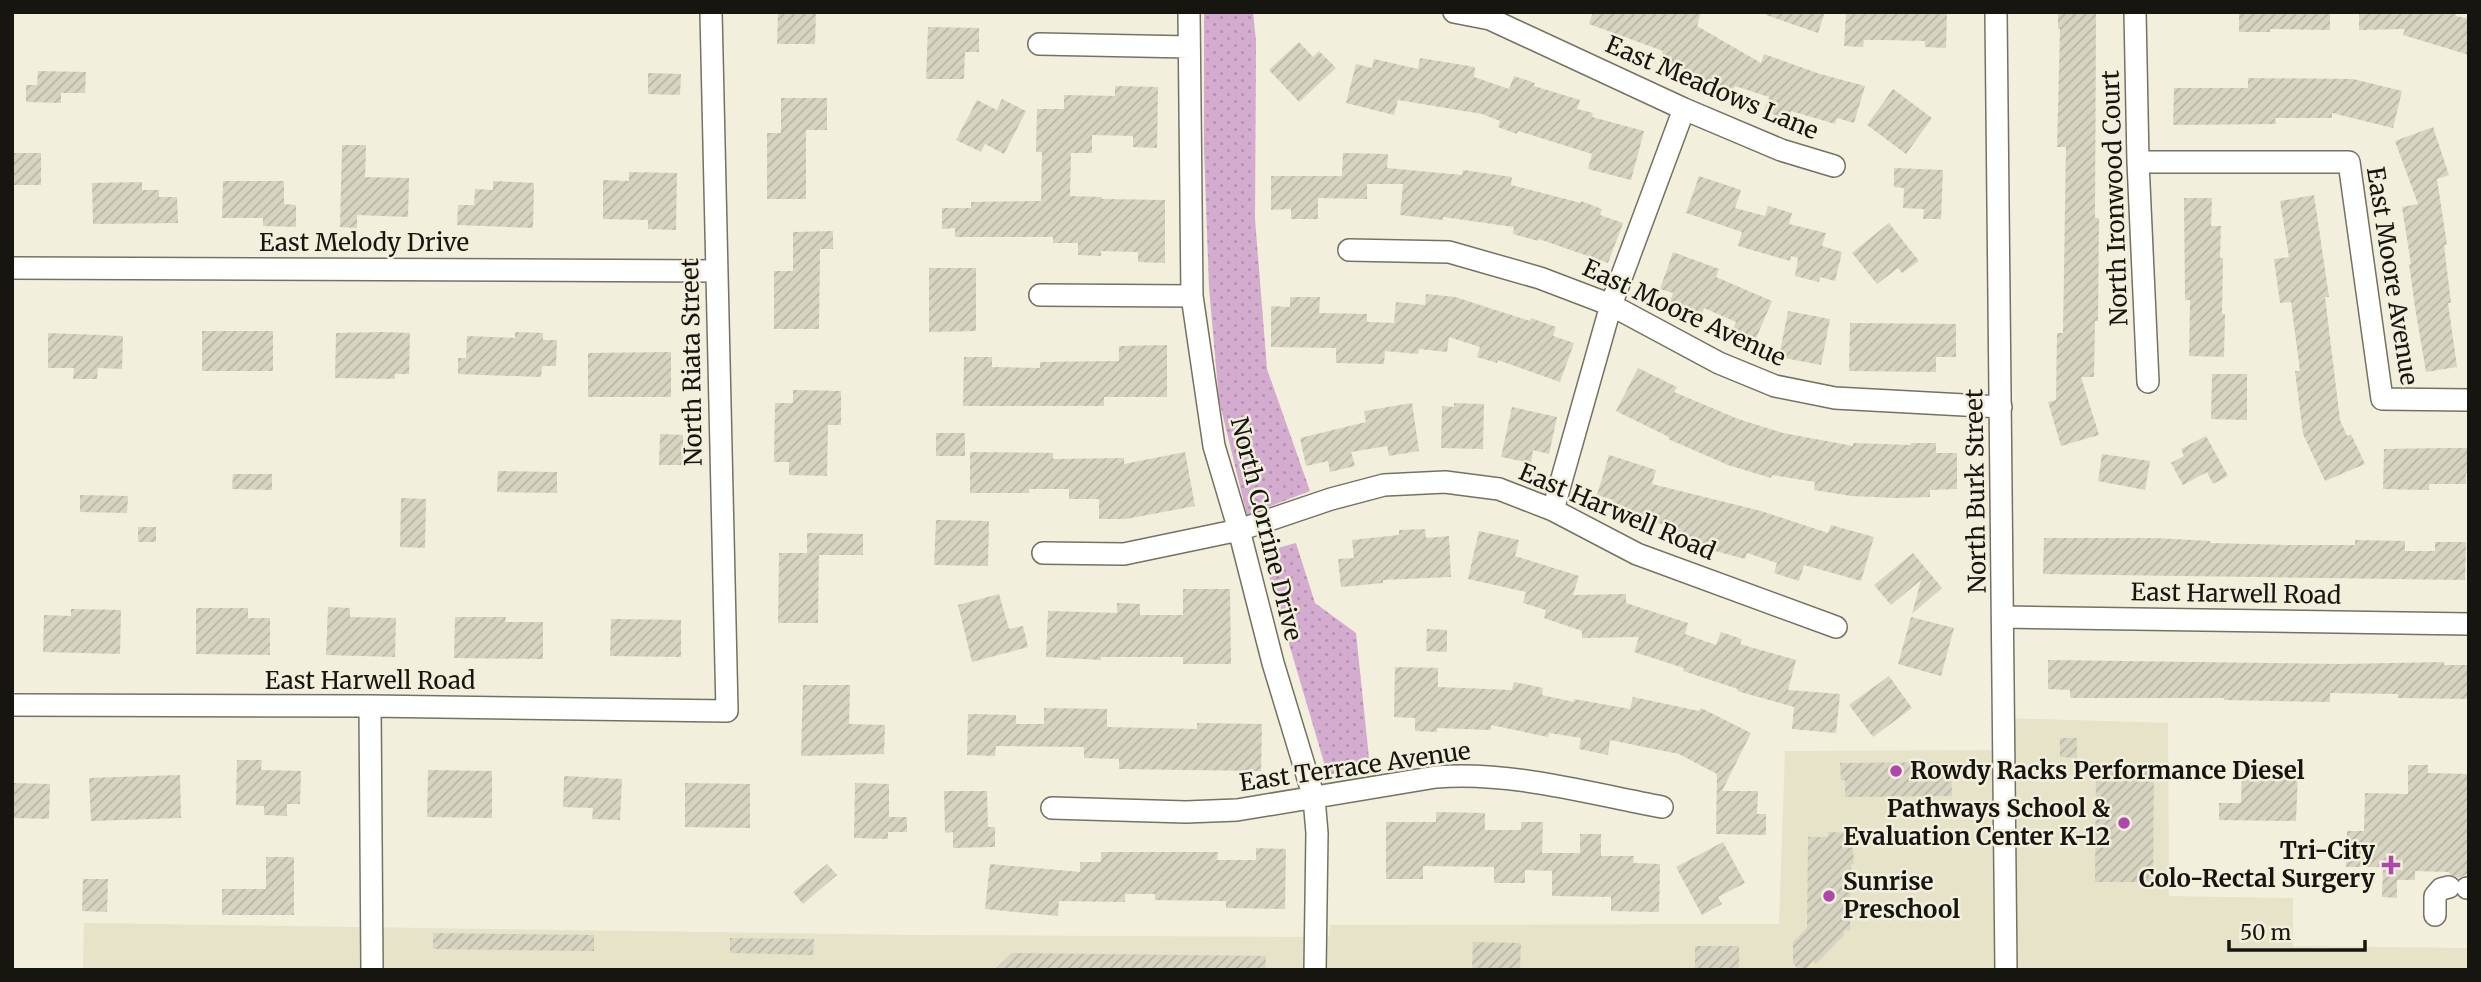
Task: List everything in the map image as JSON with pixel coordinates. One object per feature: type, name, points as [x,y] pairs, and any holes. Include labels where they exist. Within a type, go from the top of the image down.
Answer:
[{"type":"street","name":"North Riata Street","points":[[711,12],[727,711]]},
{"type":"street","name":"North Corrine Drive","points":[[1189,12],[1192,296],[1213,446],[1239,530],[1273,663],[1314,798],[1317,833],[1315,970]]},
{"type":"street","name":"East Meadows Lane","points":[[1454,12],[1491,16],[1684,109],[1781,150],[1834,166]]},
{"type":"street","name":"North Burk Street","points":[[1996,12],[2006,970]]},
{"type":"street","name":"North Ironwood Court","points":[[2136,12],[2137,162],[2148,382]]},
{"type":"street","points":[[1039,44],[1189,47]]},
{"type":"street","points":[[1553,510],[1611,305],[1684,109]]},
{"type":"street","name":"East Moore Avenue","points":[[2137,162],[2349,162],[2382,399],[2469,400]]},
{"type":"street","name":"East Moore Avenue","points":[[1349,250],[1449,252],[1539,278],[1611,305],[1719,363],[1775,386],[1835,398],[2001,407]]},
{"type":"street","name":"East Melody Drive","points":[[12,268],[716,271]]},
{"type":"street","points":[[1040,296],[1192,296]]},
{"type":"street","name":"East Harwell Road","points":[[1043,553],[1124,554],[1239,530],[1331,499],[1384,485],[1445,482],[1499,489],[1553,510],[1637,554],[1836,627]]},
{"type":"street","name":"East Harwell Road","points":[[2003,617],[2469,624]]},
{"type":"street","name":"East Harwell Road","points":[[12,705],[727,711]]},
{"type":"street","points":[[370,706],[372,970]]},
{"type":"street","name":"East Terrace Avenue","points":[[1052,808],[1186,812],[1237,810],[1467,775],[1503,777],[1662,807]]},
{"type":"street","points":[[2435,915],[2437,894],[2441,889],[2462,887]]},
{"type":"shaded area","points":[[1204,12],[1253,12],[1256,41],[1255,219],[1267,369],[1310,491],[1247,515],[1219,400],[1209,288],[1204,148]]},
{"type":"shaded area","points":[[1296,543],[1315,603],[1356,633],[1369,758],[1328,776],[1262,552]]},
{"type":"shaded area","points":[[2004,718],[2168,723],[2169,896],[2293,898],[2293,946],[2469,948],[2469,970],[83,970],[84,923],[912,935],[1329,937],[1330,925],[1779,924],[1785,751],[2003,750]]},
{"type":"building","points":[[778,12],[816,12],[815,44],[777,44]]},
{"type":"building","points":[[1593,12],[1701,12],[1697,26],[1761,63],[1764,54],[1820,74],[1865,86],[1854,123],[1837,118],[1835,124],[1791,111],[1788,120],[1764,111],[1769,97],[1735,86],[1730,94],[1690,71],[1660,62],[1663,51],[1589,24]]},
{"type":"building","points":[[1766,12],[1825,12],[1818,33],[1766,15]]},
{"type":"building","points":[[1846,12],[1947,12],[1946,48],[1925,47],[1925,41],[1884,40],[1864,40],[1863,47],[1844,46]]},
{"type":"building","points":[[2058,12],[2096,12],[2095,218],[2099,218],[2098,321],[2095,321],[2094,377],[2081,377],[2099,435],[2061,446],[2048,402],[2056,400],[2057,333],[2063,333],[2066,147],[2057,147],[2060,29]]},
{"type":"building","points":[[2239,12],[2330,12],[2330,30],[2270,29],[2270,32],[2239,32]]},
{"type":"building","points":[[2359,12],[2457,12],[2456,16],[2469,19],[2469,55],[2403,35],[2405,29],[2359,30]]},
{"type":"building","points":[[928,27],[979,28],[979,52],[965,52],[964,79],[926,79]]},
{"type":"building","points":[[1299,42],[1313,57],[1319,51],[1336,68],[1299,102],[1269,70]]},
{"type":"building","points":[[1420,58],[1475,67],[1474,77],[1509,89],[1514,76],[1535,83],[1534,86],[1580,100],[1577,109],[1593,113],[1592,117],[1644,131],[1631,180],[1588,169],[1592,154],[1518,131],[1517,134],[1498,127],[1500,121],[1482,114],[1398,100],[1394,115],[1346,103],[1356,64],[1372,68],[1374,59],[1418,69]]},
{"type":"building","points":[[38,71],[86,72],[85,93],[61,93],[61,103],[26,102],[26,85],[37,85]]},
{"type":"building","points":[[648,73],[681,74],[680,95],[648,94]]},
{"type":"building","points":[[2248,78],[2353,79],[2402,91],[2393,128],[2332,113],[2332,118],[2275,118],[2276,124],[2173,125],[2174,88],[2248,88]]},
{"type":"building","points":[[1115,86],[1158,87],[1157,148],[1133,147],[1133,136],[1092,135],[1092,153],[1071,153],[1070,196],[1165,200],[1165,263],[1138,262],[1138,252],[1101,251],[1101,256],[1078,255],[1078,243],[1053,243],[1053,237],[955,237],[955,228],[942,229],[942,208],[971,208],[971,202],[1041,201],[1042,152],[1036,152],[1037,109],[1064,109],[1064,95],[1115,96]]},
{"type":"building","points":[[1893,89],[1932,118],[1906,154],[1867,125]]},
{"type":"building","points":[[781,98],[827,98],[827,130],[806,130],[806,199],[767,199],[767,133],[781,133]]},
{"type":"building","points":[[1002,99],[1026,111],[1004,154],[985,144],[981,152],[956,140],[977,100],[997,110]]},
{"type":"building","points":[[2433,127],[2449,175],[2437,179],[2447,245],[2444,245],[2451,303],[2448,303],[2457,367],[2426,372],[2402,207],[2418,204],[2395,141]]},
{"type":"building","points":[[342,145],[366,145],[365,177],[409,178],[408,217],[357,215],[357,228],[340,227]]},
{"type":"building","points":[[12,153],[41,153],[41,185],[12,185]]},
{"type":"building","points":[[1343,153],[1388,154],[1387,168],[1462,175],[1463,170],[1512,177],[1511,185],[1581,201],[1602,209],[1600,215],[1623,223],[1608,263],[1539,239],[1538,241],[1513,234],[1514,227],[1443,217],[1443,220],[1400,215],[1403,184],[1367,184],[1367,199],[1318,198],[1318,219],[1291,219],[1291,209],[1271,210],[1271,176],[1342,176]]},
{"type":"building","points":[[1894,168],[1943,170],[1941,219],[1923,219],[1924,209],[1903,208],[1904,188],[1894,187]]},
{"type":"building","points":[[629,172],[677,173],[676,230],[648,229],[648,220],[603,219],[603,180],[629,181]]},
{"type":"building","points":[[1699,176],[1741,190],[1735,208],[1765,216],[1768,206],[1792,213],[1789,224],[1826,233],[1822,246],[1842,252],[1835,281],[1820,277],[1819,282],[1795,276],[1798,258],[1791,256],[1790,261],[1738,246],[1742,232],[1686,213]]},
{"type":"building","points":[[223,181],[284,181],[284,204],[296,205],[296,227],[263,226],[263,218],[222,218]]},
{"type":"building","points":[[493,181],[534,183],[533,228],[457,225],[458,205],[474,205],[475,189],[493,190]]},
{"type":"building","points":[[142,182],[142,190],[159,190],[159,197],[177,197],[178,223],[93,224],[92,183]]},
{"type":"building","points":[[2314,195],[2329,297],[2325,297],[2340,420],[2347,436],[2351,434],[2365,464],[2325,481],[2303,434],[2295,371],[2300,371],[2291,302],[2280,303],[2274,259],[2289,257],[2280,201]]},
{"type":"building","points":[[2184,198],[2212,198],[2211,226],[2221,226],[2224,357],[2189,356],[2190,300],[2185,300]]},
{"type":"building","points":[[1889,223],[1919,261],[1902,273],[1898,268],[1877,284],[1852,253]]},
{"type":"building","points":[[833,231],[833,249],[820,249],[819,329],[774,329],[774,271],[793,271],[793,232]]},
{"type":"building","points":[[1673,252],[1719,269],[1716,277],[1772,301],[1754,343],[1731,334],[1736,322],[1704,308],[1701,317],[1669,305],[1673,293],[1660,289]]},
{"type":"building","points":[[929,268],[976,268],[976,331],[929,332]]},
{"type":"building","points":[[1426,294],[1455,297],[1556,327],[1553,336],[1574,343],[1560,382],[1498,360],[1497,363],[1477,357],[1480,347],[1449,337],[1447,352],[1419,349],[1418,354],[1385,351],[1384,364],[1336,363],[1336,348],[1271,347],[1271,306],[1290,307],[1290,297],[1320,297],[1319,313],[1367,314],[1367,322],[1394,323],[1396,302],[1425,305]]},
{"type":"building","points":[[1788,311],[1830,319],[1821,365],[1779,357]]},
{"type":"building","points":[[1850,323],[1956,324],[1956,357],[1936,357],[1936,372],[1849,371]]},
{"type":"building","points":[[202,331],[273,331],[273,371],[202,371]]},
{"type":"building","points":[[515,332],[543,333],[543,340],[557,340],[556,366],[542,366],[541,377],[458,374],[458,358],[466,358],[467,336],[515,338]]},
{"type":"building","points":[[48,333],[123,336],[122,369],[98,368],[97,379],[73,379],[74,368],[48,368]]},
{"type":"building","points":[[336,333],[410,333],[409,374],[395,374],[395,379],[335,378]]},
{"type":"building","points":[[1167,345],[1167,397],[1104,397],[1104,406],[963,406],[964,357],[992,357],[992,367],[1040,368],[1040,362],[1119,361],[1119,346]]},
{"type":"building","points":[[671,352],[671,397],[588,397],[588,353]]},
{"type":"building","points":[[1638,368],[1677,387],[1674,392],[1738,419],[1783,433],[1853,446],[1853,443],[1936,443],[1936,453],[1957,453],[1957,489],[1930,490],[1930,497],[1851,496],[1814,490],[1815,482],[1772,475],[1771,478],[1728,465],[1668,439],[1669,437],[1616,411]]},
{"type":"building","points":[[2212,374],[2247,374],[2247,420],[2211,419]]},
{"type":"building","points":[[793,390],[841,391],[841,425],[828,425],[827,476],[789,475],[789,462],[774,462],[775,403],[793,403]]},
{"type":"building","points":[[1412,403],[1419,451],[1389,456],[1387,446],[1351,452],[1355,466],[1330,472],[1328,461],[1306,466],[1300,438],[1366,422],[1364,411]]},
{"type":"building","points":[[1454,403],[1484,404],[1483,449],[1441,448],[1442,406],[1454,407]]},
{"type":"building","points":[[1512,407],[1557,417],[1549,454],[1533,450],[1531,463],[1501,457]]},
{"type":"building","points":[[936,433],[965,433],[965,456],[936,456]]},
{"type":"building","points":[[660,434],[683,435],[683,465],[659,465]]},
{"type":"building","points":[[2206,436],[2228,476],[2213,484],[2207,472],[2183,485],[2171,463],[2184,456],[2181,449]]},
{"type":"building","points":[[2469,448],[2466,484],[2429,484],[2429,490],[2383,489],[2384,449]]},
{"type":"building","points":[[970,452],[1053,453],[1053,459],[1124,458],[1124,464],[1185,452],[1195,506],[1126,519],[1099,519],[1099,499],[1069,499],[1069,489],[1029,489],[1029,493],[970,493]]},
{"type":"building","points":[[2102,454],[2150,461],[2145,490],[2098,481]]},
{"type":"building","points":[[1609,455],[1656,470],[1652,484],[1761,511],[1828,533],[1831,525],[1874,537],[1861,581],[1804,565],[1799,581],[1774,573],[1777,563],[1747,553],[1745,559],[1704,548],[1705,545],[1663,534],[1665,525],[1610,509],[1613,500],[1597,495]]},
{"type":"building","points":[[498,471],[557,472],[557,493],[497,492]]},
{"type":"building","points":[[233,474],[272,474],[272,490],[232,489]]},
{"type":"building","points":[[80,495],[128,496],[127,513],[80,512]]},
{"type":"building","points":[[401,498],[426,499],[425,548],[400,547]]},
{"type":"building","points":[[936,520],[989,521],[988,566],[934,565]]},
{"type":"building","points":[[138,527],[156,527],[156,542],[138,542]]},
{"type":"building","points":[[1425,529],[1426,538],[1449,536],[1451,577],[1383,580],[1383,583],[1341,587],[1338,559],[1354,558],[1352,540],[1399,535],[1399,530]]},
{"type":"building","points":[[1479,531],[1519,540],[1515,556],[1579,576],[1573,595],[1626,594],[1626,603],[1688,623],[1685,634],[1716,645],[1721,632],[1742,639],[1740,644],[1796,660],[1788,690],[1840,694],[1836,733],[1792,729],[1794,707],[1737,691],[1738,689],[1683,671],[1684,668],[1634,652],[1639,637],[1582,638],[1582,631],[1544,618],[1546,610],[1523,603],[1526,592],[1468,579]]},
{"type":"building","points":[[807,533],[863,534],[863,555],[819,555],[818,623],[778,623],[779,553],[807,553]]},
{"type":"building","points":[[2044,538],[2155,538],[2210,543],[2291,545],[2355,545],[2355,540],[2405,541],[2405,551],[2435,551],[2435,542],[2466,542],[2465,580],[2043,574]]},
{"type":"building","points":[[1913,553],[1942,588],[1912,614],[1921,580],[1891,605],[1874,585]]},
{"type":"building","points":[[1183,589],[1230,589],[1231,664],[1183,664],[1183,657],[1101,657],[1101,660],[1046,657],[1048,611],[1117,613],[1117,603],[1140,604],[1140,615],[1183,615]]},
{"type":"building","points":[[999,594],[1009,629],[1023,626],[1028,647],[972,662],[958,605]]},
{"type":"building","points":[[328,607],[350,608],[350,617],[396,618],[395,657],[326,655]]},
{"type":"building","points":[[196,608],[248,608],[248,618],[270,618],[270,655],[196,654]]},
{"type":"building","points":[[71,609],[121,610],[120,654],[43,652],[44,615],[71,616]]},
{"type":"building","points":[[455,617],[506,617],[505,622],[543,622],[543,659],[454,658]]},
{"type":"building","points":[[1911,617],[1954,628],[1941,676],[1898,664]]},
{"type":"building","points":[[611,619],[681,620],[681,657],[610,656]]},
{"type":"building","points":[[1427,629],[1447,630],[1447,652],[1426,651]]},
{"type":"building","points":[[2048,660],[2341,664],[2444,662],[2444,665],[2469,665],[2469,699],[2330,693],[2330,702],[2224,698],[2070,698],[2070,690],[2048,689]]},
{"type":"building","points":[[1395,667],[1438,668],[1438,687],[1512,690],[1514,682],[1543,688],[1542,695],[1574,702],[1574,699],[1630,709],[1633,697],[1699,711],[1701,708],[1751,733],[1722,791],[1758,791],[1757,814],[1766,814],[1766,835],[1716,834],[1717,774],[1679,754],[1610,740],[1608,755],[1579,749],[1581,738],[1549,733],[1548,737],[1491,725],[1491,730],[1437,728],[1437,732],[1415,731],[1415,718],[1394,717]]},
{"type":"building","points":[[1889,676],[1912,708],[1873,737],[1849,705]]},
{"type":"building","points":[[803,685],[850,685],[849,724],[885,725],[884,754],[801,756]]},
{"type":"building","points":[[1044,708],[1107,709],[1107,727],[1197,729],[1197,723],[1262,724],[1261,771],[1119,769],[1119,759],[1084,758],[1084,747],[996,746],[995,756],[967,755],[968,714],[1016,715],[1016,724],[1044,724]]},
{"type":"building","points":[[2060,738],[2077,738],[2077,758],[2060,757]]},
{"type":"building","points":[[237,760],[262,760],[261,770],[301,771],[300,804],[287,804],[287,816],[264,815],[264,806],[236,805]]},
{"type":"building","name":"Rowdy Racks Performance Diesel","points":[[1951,762],[1952,796],[1845,797],[1845,780],[1841,780],[1840,763]]},
{"type":"building","name":"Pathways School & Evaluation Center K-12","points":[[2096,765],[2154,765],[2153,882],[2095,882]]},
{"type":"building","points":[[2408,765],[2428,765],[2428,773],[2469,774],[2469,873],[2459,878],[2449,872],[2415,871],[2415,880],[2397,880],[2397,898],[2382,897],[2383,867],[2346,867],[2347,831],[2364,831],[2365,793],[2408,794]]},
{"type":"building","points":[[428,770],[492,771],[492,818],[427,817]]},
{"type":"building","points":[[2242,771],[2298,772],[2296,821],[2219,820],[2219,803],[2241,803]]},
{"type":"building","points":[[180,775],[181,818],[91,821],[89,778]]},
{"type":"building","points":[[564,776],[622,779],[620,820],[592,819],[593,808],[563,807]]},
{"type":"building","points":[[12,783],[50,784],[49,819],[12,818]]},
{"type":"building","points":[[685,783],[750,784],[750,828],[685,827]]},
{"type":"building","points":[[855,783],[889,784],[889,817],[907,817],[907,832],[888,832],[888,839],[854,838]]},
{"type":"building","points":[[944,791],[987,791],[988,827],[995,827],[995,847],[953,848],[953,832],[945,833]]},
{"type":"building","points":[[1436,812],[1485,813],[1485,830],[1521,830],[1521,822],[1543,822],[1542,853],[1580,853],[1580,834],[1601,834],[1601,856],[1634,856],[1633,863],[1660,864],[1659,912],[1611,911],[1611,897],[1552,896],[1552,871],[1525,870],[1525,883],[1494,883],[1494,867],[1423,866],[1423,879],[1386,879],[1386,822],[1436,822]]},
{"type":"building","name":"Sunrise Preschool","points":[[1828,832],[1852,833],[1854,864],[1851,864],[1850,931],[1844,930],[1844,935],[1816,964],[1813,961],[1805,970],[1799,970],[1793,963],[1793,942],[1807,928],[1808,837],[1828,837]]},
{"type":"building","points":[[1723,842],[1745,883],[1718,897],[1722,904],[1702,915],[1676,867]]},
{"type":"building","points":[[1256,848],[1286,849],[1285,909],[1226,908],[1226,901],[1155,900],[1155,894],[1125,894],[1125,902],[1059,901],[1058,916],[985,909],[990,864],[1080,872],[1080,862],[1101,862],[1101,852],[1218,852],[1217,860],[1256,860]]},
{"type":"building","points":[[266,857],[294,857],[294,915],[222,915],[222,889],[266,889]]},
{"type":"building","points":[[827,864],[837,875],[803,904],[793,892]]},
{"type":"building","points":[[83,879],[108,879],[107,912],[82,911]]},
{"type":"building","points":[[433,933],[594,935],[594,951],[433,949]]},
{"type":"building","points":[[730,938],[814,939],[813,955],[730,953]]},
{"type":"building","points":[[1473,942],[1521,943],[1520,970],[1472,970]]},
{"type":"building","points":[[1695,946],[1739,946],[1739,970],[1695,970]]},
{"type":"building","points":[[1012,953],[1266,956],[1265,970],[994,970]]},
{"type":"place","name":"Rowdy Racks Performance Diesel","points":[[1896,771]]},
{"type":"place","name":"Pathways School & Evaluation Center K-12","points":[[2124,823]]},
{"type":"place","name":"Tri-City Colo-Rectal Surgery","points":[[2391,865]]},
{"type":"place","name":"Sunrise Preschool","points":[[1829,896]]}]
